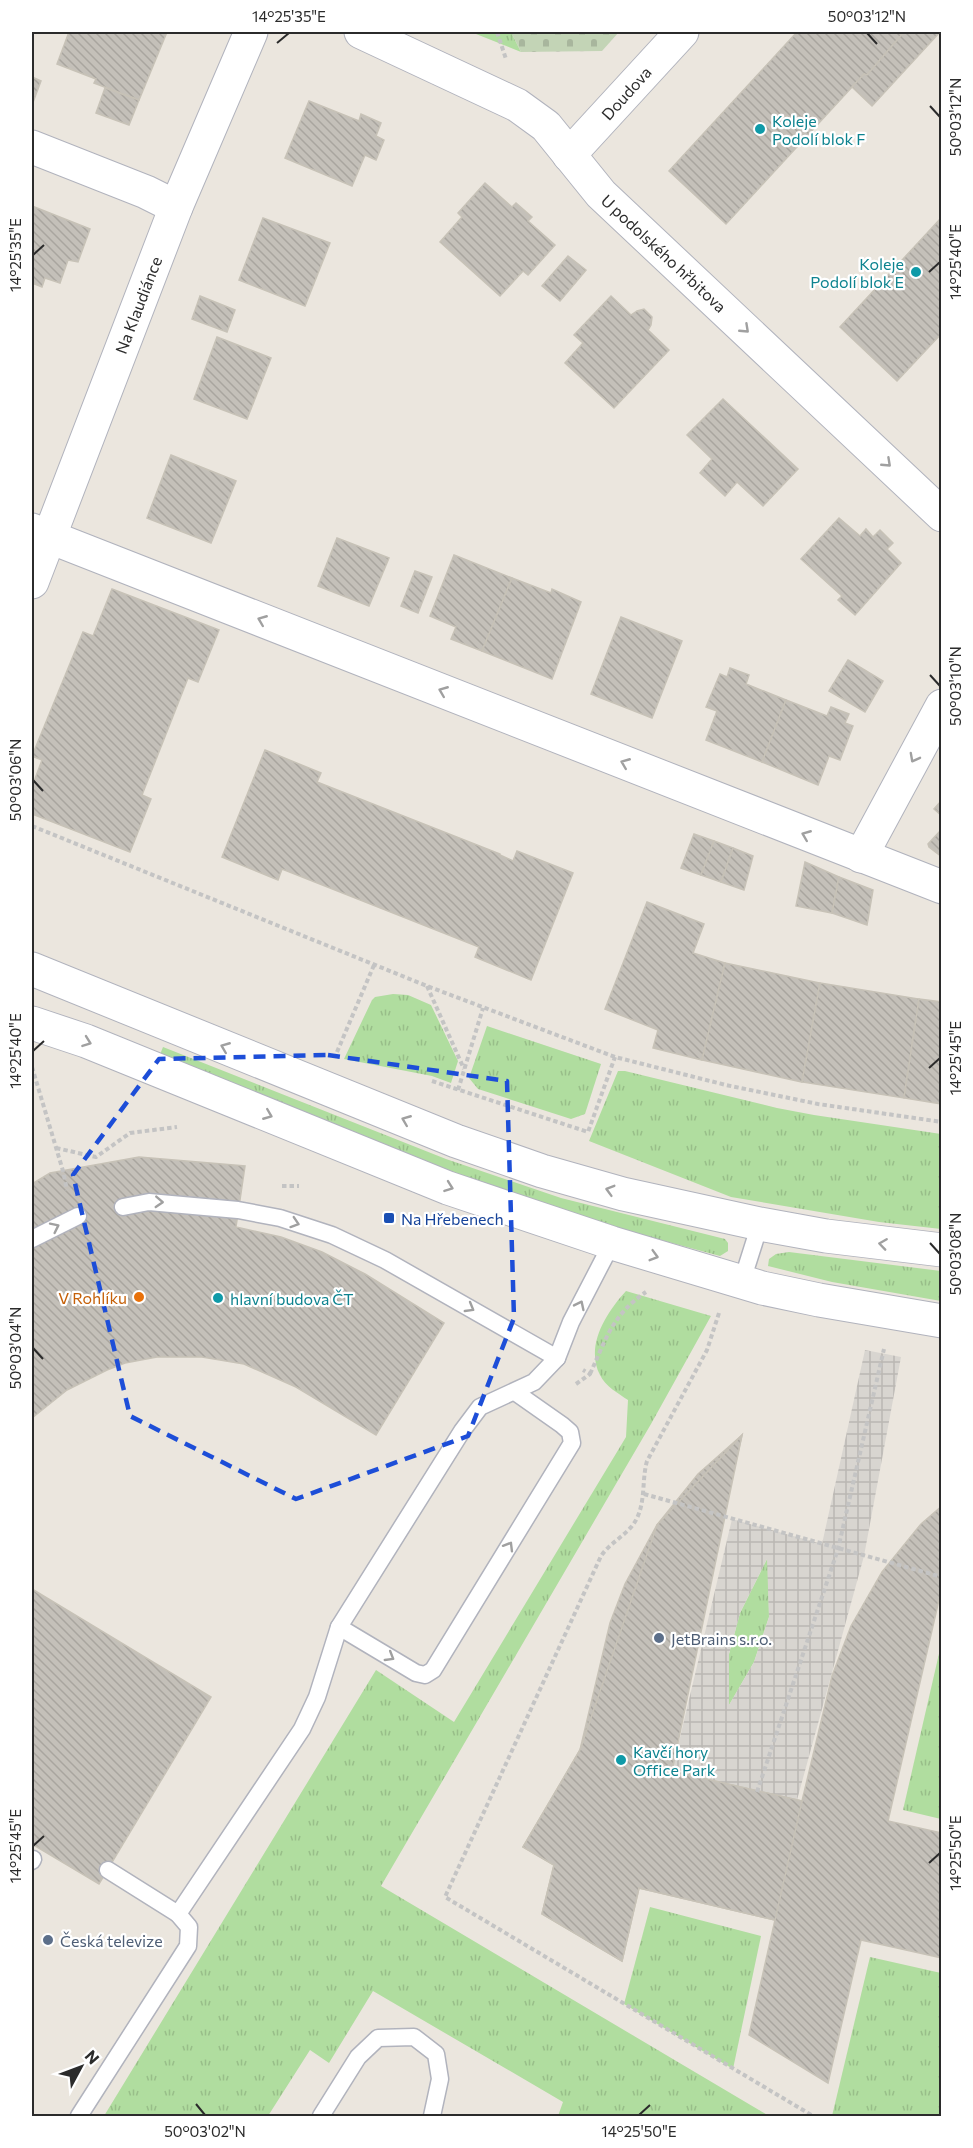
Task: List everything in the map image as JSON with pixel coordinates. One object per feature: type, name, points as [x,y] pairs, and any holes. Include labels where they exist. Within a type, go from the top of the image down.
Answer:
[{"type":"street","name":"Na Klaudiánce","points":[[32,582],[40,532],[251,32]]},
{"type":"street","name":"U podolského hřbitova","points":[[361,32],[517,105],[546,126],[601,195],[942,515]]},
{"type":"street","name":"Doudova","points":[[569,155],[682,32]]},
{"type":"street","points":[[32,147],[146,192],[176,207]]},
{"type":"street","points":[[40,532],[942,887]]},
{"type":"street","points":[[861,856],[942,706]]},
{"type":"street","points":[[32,969],[456,1141],[531,1167],[623,1194],[760,1224],[826,1236],[942,1250]]},
{"type":"street","points":[[32,1023],[86,1041],[448,1188],[612,1243],[742,1281],[819,1300],[942,1321]]},
{"type":"lane","points":[[123,1207],[149,1202],[238,1210],[280,1218],[332,1235],[385,1260],[557,1358]]},
{"type":"lane","points":[[32,1239],[78,1216]]},
{"type":"lane","points":[[742,1281],[760,1224]]},
{"type":"lane","points":[[178,1914],[302,1729],[316,1697],[339,1627],[473,1414],[488,1402],[534,1382],[557,1358],[571,1322],[612,1243]]},
{"type":"lane","points":[[339,1627],[416,1673],[425,1675],[434,1670],[572,1443],[570,1432],[515,1392]]},
{"type":"lane","points":[[79,2116],[188,1946],[189,1927],[178,1914],[108,1870]]},
{"type":"lane","points":[[321,2116],[358,2057],[378,2038],[414,2037],[436,2054],[440,2079],[432,2116]]},
{"type":"path","points":[[497,32],[508,65]]},
{"type":"path","points":[[32,826],[374,965],[615,1057],[726,1085],[818,1104],[942,1122]]},
{"type":"path","points":[[332,1062],[374,965]]},
{"type":"path","points":[[427,986],[464,1069]]},
{"type":"path","points":[[458,1089],[483,1008]]},
{"type":"path","points":[[432,1081],[588,1132],[615,1057]]},
{"type":"path","points":[[32,1067],[63,1171],[68,1196]]},
{"type":"path","points":[[55,1148],[96,1157],[130,1133],[177,1126]]},
{"type":"path","points":[[590,1374],[615,1321],[629,1303],[648,1290]]},
{"type":"path","points":[[720,1311],[706,1350],[647,1461],[644,1494],[639,1513],[632,1526],[601,1556],[445,1897],[813,2116]]},
{"type":"path","points":[[757,1792],[838,1549],[885,1346]]},
{"type":"path","points":[[644,1494],[942,1576]]},
{"type":"highlighted area","points":[[328,1055],[507,1081],[514,1318],[468,1436],[296,1499],[130,1416],[73,1175],[159,1059]]},
{"type":"green space","points":[[471,32],[511,32],[521,52]]},
{"type":"green space","points":[[511,32],[619,32],[602,51],[521,52]]},
{"type":"green space","points":[[393,994],[408,995],[431,1005],[458,1061],[451,1083],[432,1076],[344,1059],[372,1000],[375,997]]},
{"type":"green space","points":[[487,1026],[601,1064],[585,1114],[571,1119],[478,1089],[469,1078]]},
{"type":"green space","points":[[163,1047],[446,1159],[561,1198],[725,1239],[728,1243],[728,1251],[720,1256],[631,1232],[458,1175],[159,1057]]},
{"type":"green space","points":[[618,1071],[777,1108],[941,1134],[941,1229],[879,1222],[731,1197],[589,1141]]},
{"type":"green space","points":[[789,1252],[941,1271],[941,1301],[832,1282],[768,1266],[769,1259],[776,1254]]},
{"type":"green space","points":[[626,1291],[711,1316],[651,1424],[381,1886],[769,2116],[558,2116],[563,2102],[373,1991],[329,2063],[310,2050],[268,2116],[104,2116],[376,1670],[454,1722],[626,1437],[628,1400],[602,1379],[596,1364],[595,1353],[596,1341],[605,1320]]},
{"type":"green space","points":[[768,1557],[769,1617],[754,1662],[728,1707],[729,1654],[740,1613]]},
{"type":"green space","points":[[941,1645],[941,1819],[903,1810]]},
{"type":"green space","points":[[650,1907],[761,1936],[733,2069],[624,2004]]},
{"type":"green space","points":[[870,1957],[941,1973],[941,2116],[832,2116]]},
{"type":"shaded area","points":[[865,1350],[901,1357],[864,1556],[797,1800],[672,1771],[732,1519],[822,1544]],"holes":[[[767,1559],[769,1617],[754,1662],[729,1705],[729,1654],[740,1613]]]},
{"type":"building","points":[[69,32],[167,32],[139,100],[94,83],[96,79],[57,64]]},
{"type":"building","name":"Koleje Podolí blok F","points":[[797,32],[904,32],[867,75],[864,74],[726,224],[669,171]]},
{"type":"building","points":[[904,32],[940,32],[872,106],[852,87],[864,74],[867,75]]},
{"type":"building","points":[[32,77],[41,81],[32,105]]},
{"type":"building","points":[[105,88],[139,100],[129,125],[96,113]]},
{"type":"building","points":[[309,101],[359,121],[361,114],[381,123],[376,136],[384,140],[376,160],[365,155],[352,186],[285,158]]},
{"type":"building","points":[[485,183],[512,207],[516,203],[532,217],[528,221],[555,245],[528,275],[523,271],[500,296],[440,242],[462,217],[458,213]]},
{"type":"building","points":[[32,206],[90,229],[78,262],[68,260],[60,283],[45,278],[42,287],[32,283]]},
{"type":"building","name":"Koleje Podolí blok E","points":[[942,217],[942,333],[897,381],[840,327]]},
{"type":"building","points":[[263,218],[330,243],[305,306],[239,280]]},
{"type":"building","points":[[568,256],[586,270],[560,301],[542,286]]},
{"type":"building","points":[[200,296],[235,310],[227,332],[192,319]]},
{"type":"building","points":[[611,296],[631,315],[644,309],[652,317],[648,330],[669,350],[614,408],[565,363],[583,343],[574,335]]},
{"type":"building","points":[[217,337],[271,358],[247,419],[194,399]]},
{"type":"building","points":[[723,399],[798,469],[763,506],[737,482],[725,496],[700,473],[712,459],[687,435]]},
{"type":"building","points":[[171,455],[236,481],[211,543],[147,518]]},
{"type":"building","points":[[839,518],[860,536],[866,529],[873,537],[880,530],[893,543],[887,549],[901,563],[855,615],[838,600],[842,596],[801,559]]},
{"type":"building","points":[[337,538],[389,558],[369,606],[318,586]]},
{"type":"building","points":[[454,555],[512,578],[482,651],[451,639],[456,627],[430,616]]},
{"type":"building","points":[[415,571],[432,577],[418,613],[401,606]]},
{"type":"building","points":[[512,578],[551,593],[552,589],[581,602],[552,679],[482,651]]},
{"type":"building","points":[[112,589],[219,630],[198,682],[188,678],[142,795],[151,799],[130,852],[32,814],[32,787],[42,760],[32,756],[83,632],[93,636]]},
{"type":"building","points":[[621,617],[682,641],[652,718],[591,694]]},
{"type":"building","points":[[848,660],[883,681],[865,712],[829,691]]},
{"type":"building","points":[[730,668],[749,675],[746,684],[786,700],[762,762],[706,740],[717,711],[706,707],[720,674],[727,677]]},
{"type":"building","points":[[786,700],[827,716],[831,707],[849,714],[845,723],[853,726],[840,760],[829,756],[818,785],[762,762]]},
{"type":"building","points":[[265,750],[321,773],[317,782],[513,861],[517,851],[573,873],[531,980],[475,957],[479,947],[282,869],[278,880],[222,857]]},
{"type":"building","points":[[942,800],[942,816],[934,809]]},
{"type":"building","points":[[942,829],[942,857],[928,844]]},
{"type":"building","points":[[694,834],[714,841],[701,875],[681,868]]},
{"type":"building","points":[[714,841],[733,848],[721,882],[701,875]]},
{"type":"building","points":[[733,848],[753,856],[744,890],[721,882]]},
{"type":"building","points":[[805,862],[839,877],[832,913],[796,906]]},
{"type":"building","points":[[839,877],[873,890],[867,925],[832,913]]},
{"type":"building","points":[[647,902],[704,924],[693,953],[725,963],[702,1060],[653,1048],[658,1030],[605,1009]]},
{"type":"building","points":[[725,963],[820,983],[802,1082],[702,1060]]},
{"type":"building","points":[[820,983],[919,999],[904,1098],[802,1082]]},
{"type":"building","points":[[919,999],[942,1002],[942,1104],[904,1098]]},
{"type":"building","name":"hlavní budova ČT","points":[[139,1157],[245,1166],[236,1227],[281,1237],[322,1252],[365,1274],[444,1323],[376,1435],[296,1387],[244,1364],[202,1357],[157,1357],[125,1363],[67,1390],[32,1418],[32,1184],[50,1173]]},
{"type":"building","name":"Kavčí hory Office Park","points":[[742,1435],[665,1770],[802,1801],[832,1676],[851,1626],[882,1572],[921,1524],[942,1506],[942,1587],[888,1821],[942,1833],[942,1958],[861,1940],[828,2083],[749,2035],[775,1920],[639,1888],[622,1961],[542,1914],[554,1865],[523,1847],[580,1750],[610,1623],[625,1584],[657,1525],[698,1474]]},
{"type":"building","name":"JetBrains s.r.o.","points":[[742,1435],[672,1771],[802,1801],[775,1920],[639,1888],[622,1961],[542,1914],[554,1865],[523,1847],[580,1750],[657,1525]]},
{"type":"building","points":[[32,1589],[211,1697],[99,1884],[32,1844]]},
{"type":"place","name":"Koleje Podolí blok F","points":[[760,129]]},
{"type":"place","name":"Koleje Podolí blok E","points":[[916,272]]},
{"type":"place","name":"Na Hřebenech","points":[[389,1218]]},
{"type":"place","name":"V Rohlíku","points":[[139,1297]]},
{"type":"place","name":"hlavní budova ČT","points":[[218,1298]]},
{"type":"place","name":"JetBrains s.r.o.","points":[[659,1638]]},
{"type":"place","name":"Kavčí hory Office Park","points":[[621,1760]]},
{"type":"place","name":"Česká televize","points":[[48,1940]]}]
